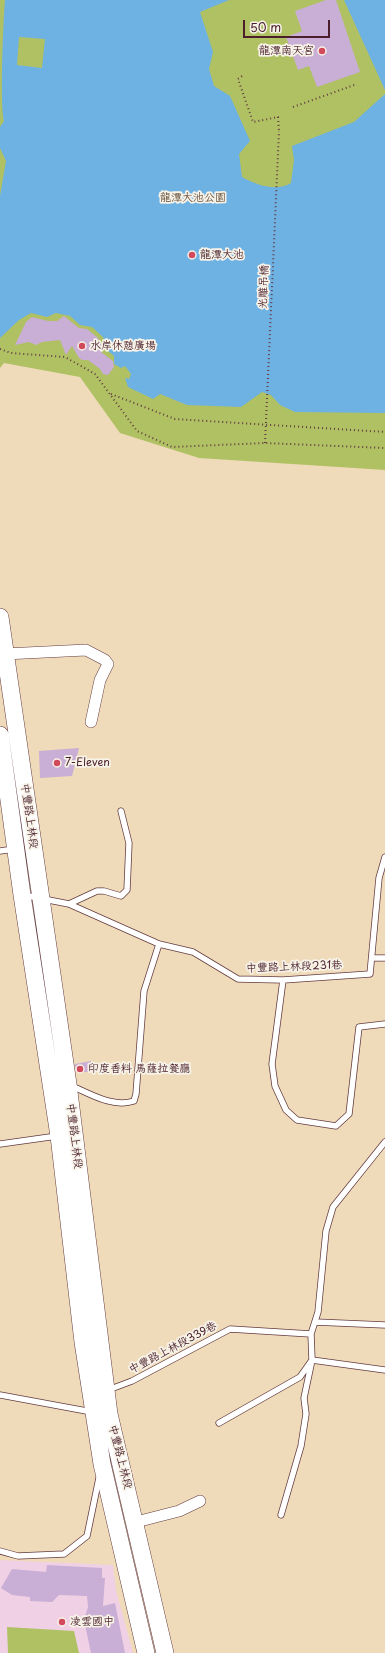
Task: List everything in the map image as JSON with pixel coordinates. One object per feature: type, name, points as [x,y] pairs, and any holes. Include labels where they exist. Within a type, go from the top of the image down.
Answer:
[{"type":"main road","name":"中豐路上林段","points":[[0,616],[5,654],[20,848],[22,895],[59,1136],[83,1342],[99,1390]]},
{"type":"main road","name":"中豐路上林段","points":[[0,735],[20,848],[41,898],[68,1084],[102,1413],[102,1464],[146,1653]]},
{"type":"main road","name":"中豐路上林段","points":[[102,1413],[136,1522],[165,1653]]},
{"type":"street","points":[[5,654],[86,650],[105,660],[108,664],[100,680],[91,722]]},
{"type":"street","points":[[136,1522],[179,1511],[200,1501]]},
{"type":"lane","points":[[69,904],[96,892],[104,891],[121,896],[127,890],[129,844],[121,811]]},
{"type":"lane","name":"中豐路上林段231巷","points":[[22,895],[69,904],[159,944],[193,952],[238,979],[283,980],[370,974],[373,958],[379,878],[385,857]]},
{"type":"lane","points":[[68,1084],[104,1100],[126,1104],[134,1101],[136,1094],[144,991],[159,944]]},
{"type":"lane","points":[[373,958],[385,958]]},
{"type":"lane","points":[[283,980],[272,1064],[275,1086],[286,1110],[296,1120],[336,1126],[349,1114],[359,1027],[385,1024]]},
{"type":"lane","points":[[0,1144],[59,1136]]},
{"type":"lane","points":[[281,1515],[301,1446],[306,1414],[304,1398],[312,1360],[311,1334],[318,1312],[326,1231],[333,1207],[385,1142]]},
{"type":"lane","points":[[315,1322],[385,1325]]},
{"type":"lane","name":"中豐路上林段339巷","points":[[99,1390],[132,1381],[230,1329],[311,1334]]},
{"type":"lane","points":[[312,1360],[385,1370]]},
{"type":"lane","points":[[219,1423],[300,1377],[312,1360]]},
{"type":"lane","points":[[0,1395],[102,1413]]},
{"type":"lane","points":[[0,1551],[18,1556],[64,1554],[87,1536],[102,1464]]},
{"type":"path","name":"光雕吊橋","points":[[242,76],[238,79],[253,122],[278,117],[279,131],[265,443]]},
{"type":"path","points":[[293,107],[357,84]]},
{"type":"path","points":[[0,349],[11,353],[65,357],[95,374],[137,431],[172,447],[265,443],[385,448]]},
{"type":"path","points":[[110,394],[175,419],[385,432]]},
{"type":"shaded area","name":"凌雲國中","points":[[0,1560],[113,1565],[116,1590],[133,1653],[0,1653]]},
{"type":"green space","name":"龍潭大池","points":[[0,0],[385,0],[385,470],[199,458],[120,433],[80,377],[4,363],[0,368]]},
{"type":"green space","points":[[7,1627],[74,1631],[79,1653],[8,1653]]},
{"type":"water","name":"龍潭大池","points":[[5,0],[229,0],[200,12],[213,52],[209,69],[214,86],[230,96],[250,141],[239,154],[242,177],[260,185],[279,187],[291,183],[294,160],[292,146],[354,122],[385,94],[385,413],[295,412],[280,405],[271,395],[262,392],[241,407],[187,405],[160,394],[153,399],[128,387],[125,378],[129,379],[131,374],[125,366],[121,368],[114,364],[114,356],[107,350],[103,337],[92,327],[80,325],[70,316],[56,313],[47,317],[31,313],[19,320],[0,338],[0,196],[6,161],[0,148],[0,127],[4,121],[2,82]],"holes":[[[19,37],[45,39],[42,68],[17,65]]]},
{"type":"water","points":[[344,0],[385,0],[385,90]]},
{"type":"building","name":"龍潭南天宮","points":[[326,0],[336,0],[360,72],[317,87],[309,66],[298,70],[286,37],[302,31],[295,11]]},
{"type":"building","name":"水岸休憩廣場","points":[[64,316],[79,328],[87,329],[98,338],[102,345],[101,352],[113,361],[114,367],[108,375],[103,374],[100,369],[88,360],[82,360],[79,358],[72,346],[66,355],[60,340],[42,342],[36,345],[29,342],[15,345],[26,322],[32,317],[48,321],[57,321]]},
{"type":"building","name":"7-Eleven","points":[[79,748],[72,776],[40,778],[39,751]]},
{"type":"building","name":"印度香料 馬薩拉餐廳","points":[[91,1061],[92,1072],[76,1072],[75,1064]]},
{"type":"building","points":[[47,1565],[102,1568],[102,1578],[105,1578],[103,1606],[115,1603],[125,1653],[91,1653],[84,1620],[88,1607],[87,1596],[59,1595],[52,1602],[30,1601],[30,1597],[12,1595],[1,1588],[12,1569],[46,1572]]},
{"type":"place","name":"龍潭南天宮","points":[[322,51]]},
{"type":"place","name":"龍潭大池","points":[[192,255]]},
{"type":"place","name":"水岸休憩廣場","points":[[82,346]]},
{"type":"place","name":"7-Eleven","points":[[57,763]]},
{"type":"place","name":"印度香料 馬薩拉餐廳","points":[[80,1069]]},
{"type":"place","name":"凌雲國中","points":[[62,1622]]},
{"type":"park label","name":"龍潭大池公園","points":[[193,198]]}]
